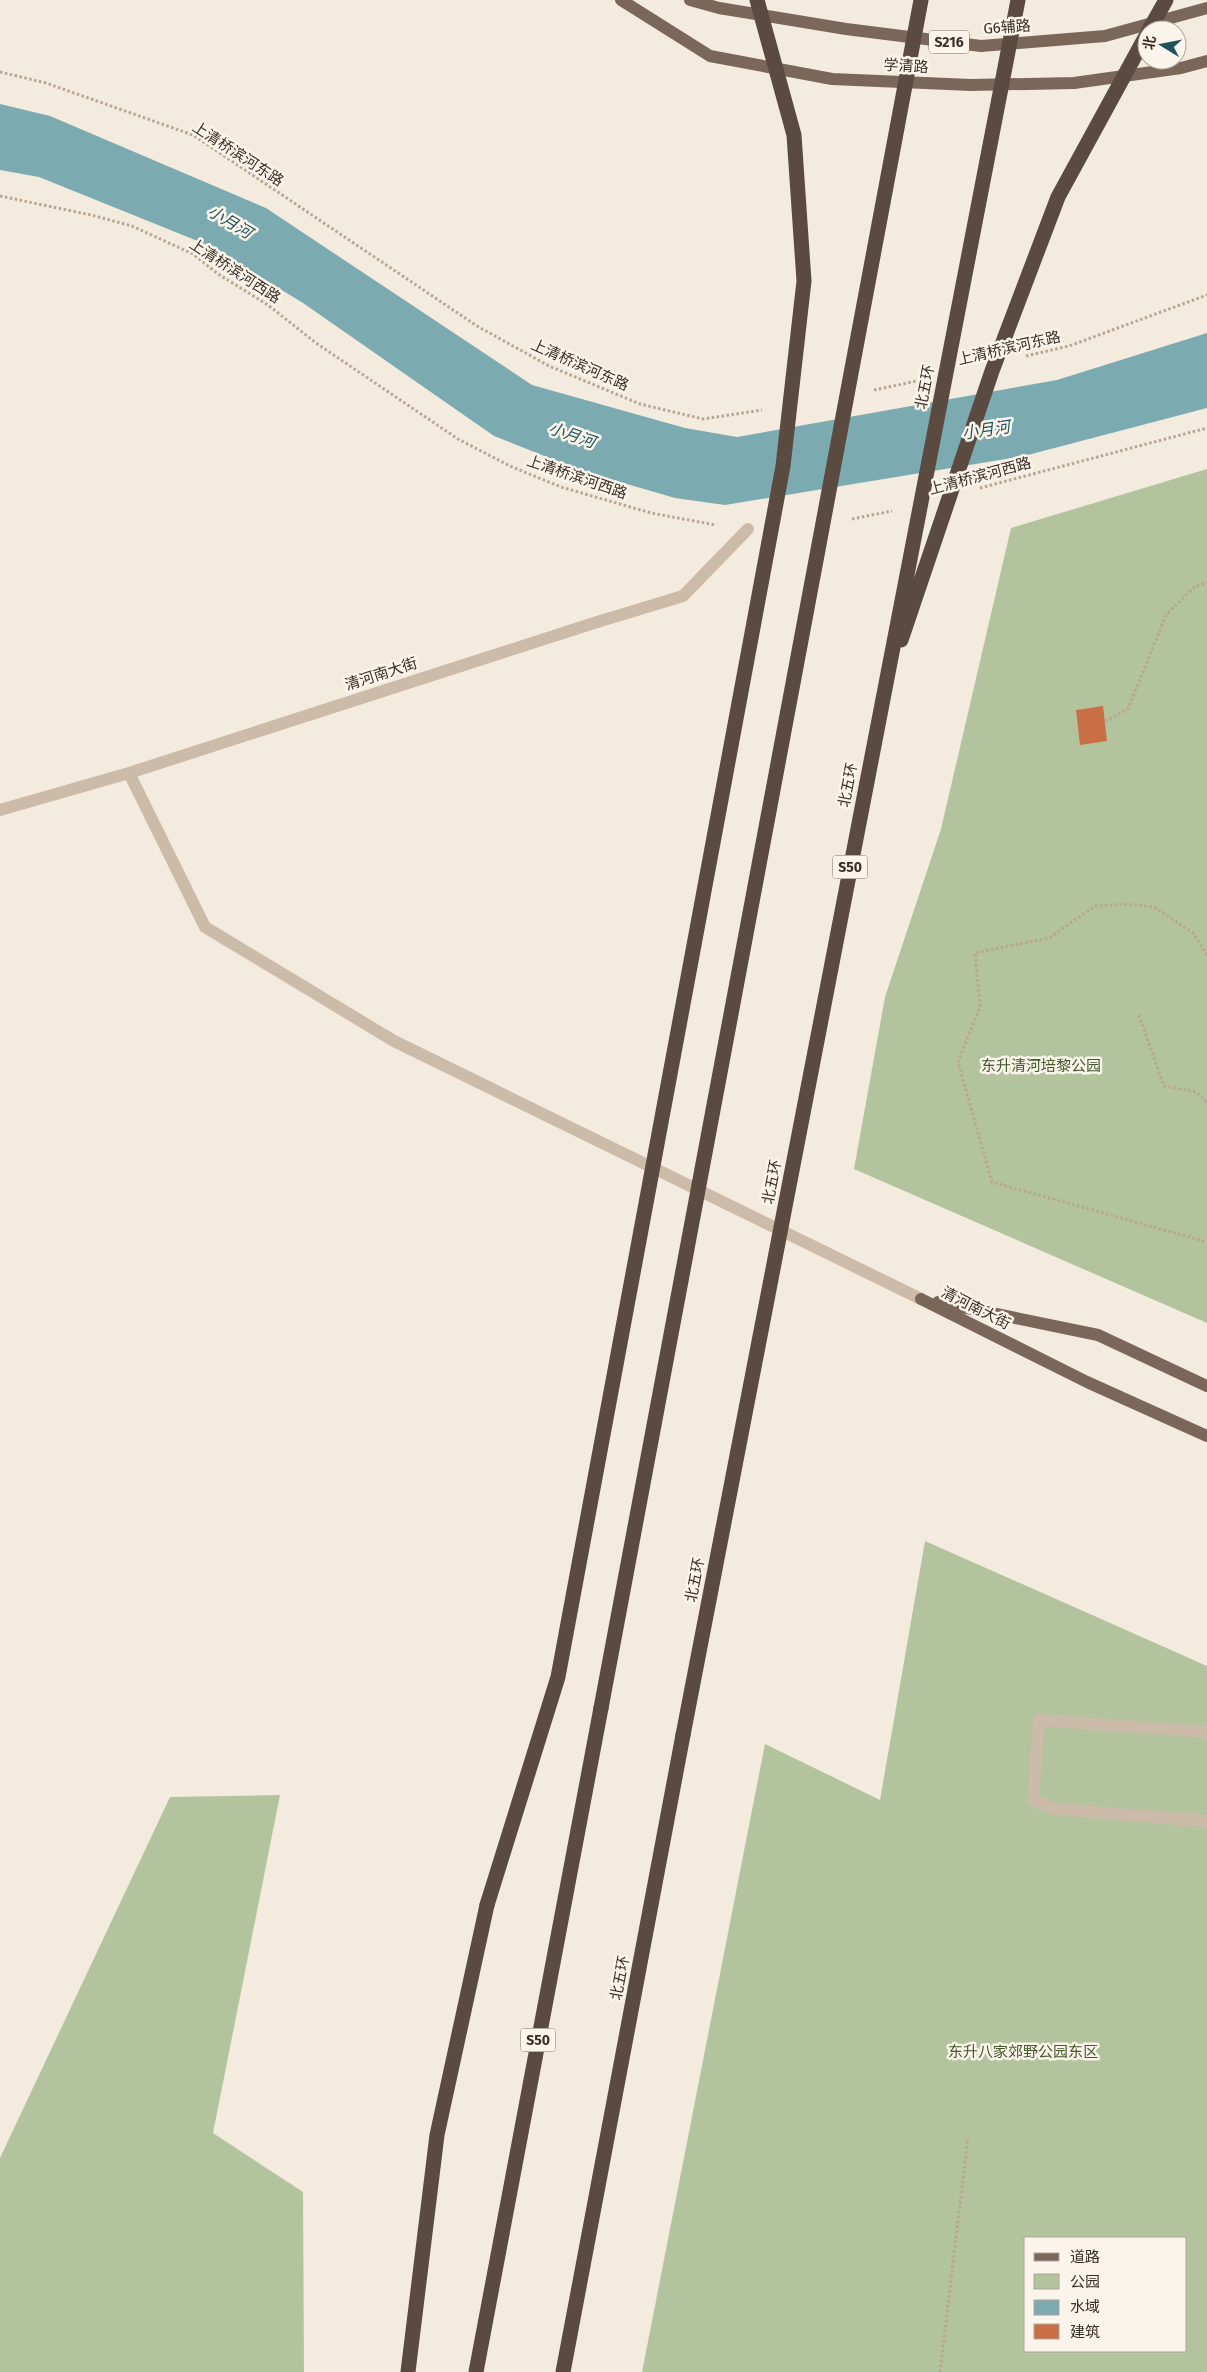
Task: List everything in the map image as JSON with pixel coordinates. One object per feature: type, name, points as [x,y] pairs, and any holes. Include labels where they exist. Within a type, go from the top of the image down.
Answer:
[{"type":"highway","points":[[408,2372],[437,2135],[488,1905],[558,1677],[783,466],[804,281],[794,135],[757,0]]},
{"type":"highway","name":"S50","points":[[476,2372],[921,0]]},
{"type":"highway","name":"北五环","points":[[563,2372],[882,696],[1018,0]]},
{"type":"highway","points":[[1155,20],[1166,0]]},
{"type":"highway","points":[[882,696],[992,371],[1058,198],[1137,52]]},
{"type":"main road","name":"学清路","points":[[621,0],[710,56],[832,79],[971,85],[1074,83],[1181,68],[1207,61]]},
{"type":"main road","name":"G6辅路","points":[[690,0],[719,8],[846,29],[981,46],[1106,36],[1207,8]]},
{"type":"main road","name":"清河南大街","points":[[921,1298],[1098,1334],[1207,1386]]},
{"type":"main road","name":"清河南大街","points":[[921,1298],[1087,1382],[1207,1436]]},
{"type":"street","name":"清河南大街","points":[[0,810],[129,773],[683,596],[748,529]]},
{"type":"street","points":[[129,773],[205,927],[394,1041],[921,1298]]},
{"type":"street","points":[[1207,1732],[1040,1720],[1033,1800],[1055,1810],[1207,1821]]},
{"type":"path","name":"上清桥滨河东路","points":[[0,72],[46,83],[193,135],[477,326],[549,366],[640,404],[703,419],[765,410]]},
{"type":"path","name":"上清桥滨河西路","points":[[0,196],[91,215],[132,226],[193,254],[218,274],[268,305],[316,343],[458,439],[510,466],[561,487],[651,513],[699,523],[748,529]]},
{"type":"path","name":"上清桥滨河东路","points":[[1024,357],[1069,346],[1207,295]]},
{"type":"path","points":[[869,391],[927,379]]},
{"type":"path","name":"上清桥滨河西路","points":[[972,490],[1207,428]]},
{"type":"path","points":[[850,519],[896,510]]},
{"type":"path","points":[[1105,721],[1128,709],[1166,615],[1195,586],[1207,583]]},
{"type":"path","points":[[1207,955],[1194,933],[1154,906],[1126,904],[1095,906],[1049,938],[974,952],[980,1007],[958,1062],[992,1182],[1207,1242]]},
{"type":"path","points":[[1139,1015],[1164,1086],[1196,1092],[1207,1102]]},
{"type":"path","points":[[940,2372],[966,2174],[968,2138]]},
{"type":"green space","name":"东升清河培黎公园","points":[[1207,469],[1207,1323],[854,1169],[885,997],[941,829],[1011,528]]},
{"type":"green space","name":"东升八家郊野公园东区","points":[[925,1541],[1207,1666],[1207,2372],[642,2372],[765,1744],[880,1800]]},
{"type":"green space","points":[[280,1795],[213,2133],[303,2192],[304,2372],[0,2372],[0,2158],[170,1797]]},
{"type":"water","name":"小月河","points":[[0,104],[50,116],[266,208],[532,385],[685,428],[737,437],[1057,380],[1207,333],[1207,408],[1024,456],[725,505],[675,498],[582,471],[494,436],[303,303],[210,246],[39,177],[0,170]]},
{"type":"building","points":[[1103,706],[1107,741],[1080,745],[1076,710]]}]
